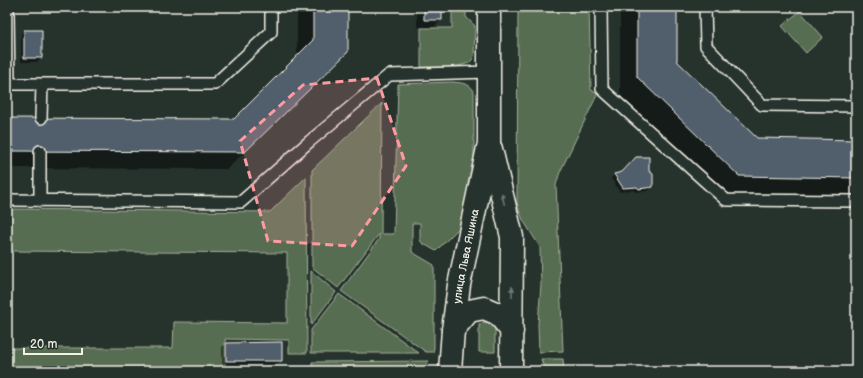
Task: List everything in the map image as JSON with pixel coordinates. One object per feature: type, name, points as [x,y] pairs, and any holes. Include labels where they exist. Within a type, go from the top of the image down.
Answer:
[{"type":"main road","name":"улица Льва Яшина","points":[[450,371],[453,330],[459,285],[489,143],[489,7]]},
{"type":"main road","name":"улица Льва Яшина","points":[[489,143],[512,237],[511,371]]},
{"type":"main road","points":[[453,330],[469,311],[484,308],[498,314],[512,331]]},
{"type":"lane","points":[[8,7],[9,84],[215,84],[271,32],[271,7]]},
{"type":"lane","points":[[601,7],[602,89],[726,200],[856,201]]},
{"type":"lane","points":[[706,7],[706,46],[762,105],[856,106]]},
{"type":"lane","points":[[7,200],[241,202],[310,141],[389,75],[488,72]]},
{"type":"lane","points":[[41,118],[42,84]]},
{"type":"lane","points":[[40,151],[40,200]]},
{"type":"highlighted area","points":[[377,78],[406,166],[352,246],[268,241],[240,141],[303,85]]},
{"type":"green space","points":[[452,7],[466,7],[466,17],[475,26],[473,58],[469,63],[459,66],[421,67],[421,28],[452,28]]},
{"type":"green space","points":[[518,7],[589,7],[591,90],[598,93],[560,172],[556,185],[563,351],[539,352],[538,324],[541,284],[540,247],[523,220],[517,202]]},
{"type":"green space","points":[[800,11],[823,37],[806,53],[782,26]]},
{"type":"green space","points":[[453,82],[468,85],[474,92],[474,202],[472,215],[436,251],[422,243],[420,240],[420,223],[413,223],[412,225],[412,252],[434,265],[434,348],[433,352],[426,352],[341,291],[379,239],[379,234],[338,288],[312,267],[312,170],[382,103],[381,234],[394,234],[398,84]]},
{"type":"green space","points":[[306,177],[307,353],[289,353],[289,340],[225,339],[225,369],[217,371],[7,371],[7,348],[173,348],[174,322],[287,323],[287,253],[7,251],[7,209],[270,212]]},
{"type":"green space","points":[[311,271],[336,292],[311,325]]},
{"type":"green space","points":[[339,294],[419,353],[311,353],[311,330]]},
{"type":"green space","points":[[484,322],[491,322],[495,326],[495,352],[479,352],[479,325]]},
{"type":"green space","points":[[541,359],[563,359],[564,371],[548,371],[543,365]]},
{"type":"green space","points":[[429,361],[420,371],[320,371],[312,368],[312,362]]},
{"type":"building","points":[[313,7],[348,7],[348,52],[245,152],[7,151],[7,118],[234,119],[313,40]]},
{"type":"building","points":[[424,7],[446,7],[442,12],[442,20],[424,20]]},
{"type":"building","points":[[637,7],[677,7],[677,61],[757,138],[856,140],[856,178],[739,176],[637,77]]},
{"type":"building","points":[[24,30],[42,30],[42,58],[24,58]]},
{"type":"building","points":[[636,157],[649,157],[649,171],[653,174],[653,187],[639,189],[637,187],[623,188],[614,174],[622,172]]},
{"type":"building","points":[[282,342],[282,361],[226,361],[226,343]]}]
